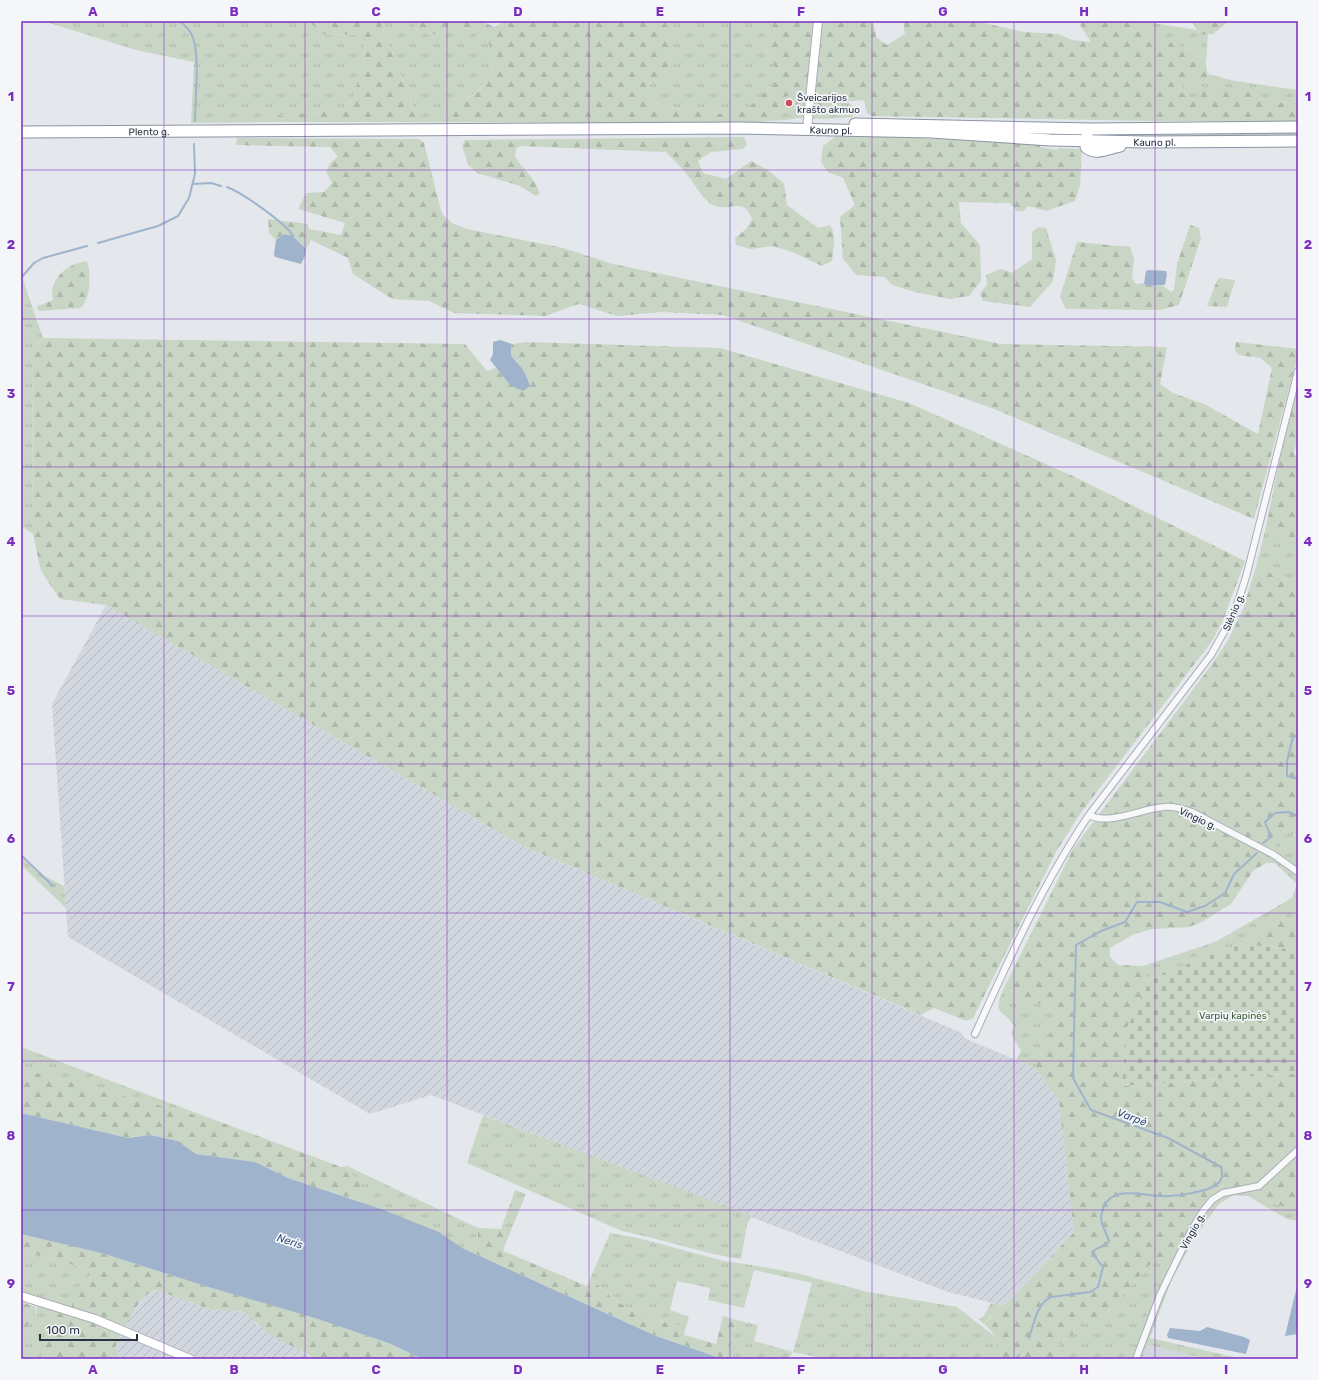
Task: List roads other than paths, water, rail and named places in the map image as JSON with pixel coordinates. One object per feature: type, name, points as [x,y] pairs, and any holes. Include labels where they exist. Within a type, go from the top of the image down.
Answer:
[{"type":"highway","name":"Kauno pl.","points":[[807,130],[825,125],[866,124],[1092,129],[1298,127]]},
{"type":"highway","points":[[1086,141],[1092,129]]},
{"type":"highway","name":"Kauno pl.","points":[[807,130],[931,132],[1086,141],[1086,147],[1096,152],[1146,142],[1298,141]]},
{"type":"highway","name":"Plento g.","points":[[21,132],[807,130]]},
{"type":"main road","points":[[807,130],[818,21]]},
{"type":"main road","points":[[21,1296],[95,1319],[190,1359]]},
{"type":"street","name":"Slėnio g.","points":[[975,1034],[1017,942],[1061,858],[1089,814],[1207,662],[1234,614],[1246,577],[1298,371]]},
{"type":"street","name":"Vingio g.","points":[[1089,814],[1102,819],[1164,807],[1178,807],[1192,812],[1274,855],[1298,872]]},
{"type":"street","name":"Vingio g.","points":[[1136,1359],[1160,1295],[1191,1231],[1203,1211],[1223,1193],[1259,1186],[1298,1150]]},
{"type":"water","points":[[284,234],[293,236],[306,249],[305,256],[301,264],[275,257],[276,240]]},
{"type":"water","points":[[1146,271],[1166,271],[1167,274],[1165,285],[1146,286],[1144,283]]},
{"type":"water","points":[[500,340],[512,344],[511,354],[523,370],[530,386],[523,391],[510,385],[490,360],[493,354],[493,342]]},
{"type":"water","name":"Neris","points":[[21,1113],[128,1138],[150,1135],[178,1141],[196,1154],[255,1162],[288,1178],[381,1209],[439,1232],[462,1248],[656,1336],[723,1359],[422,1359],[391,1344],[318,1319],[205,1286],[105,1254],[21,1234]]},
{"type":"water","points":[[1298,1282],[1298,1334],[1285,1336]]},
{"type":"water","points":[[1207,1327],[1250,1340],[1246,1354],[1168,1338],[1167,1335],[1170,1328],[1200,1331]]},
{"type":"waterway","points":[[180,21],[188,28],[195,46],[197,67],[195,121]]},
{"type":"waterway","points":[[98,243],[158,226],[178,216],[189,198],[195,174],[194,144]]},
{"type":"waterway","points":[[193,184],[211,183],[221,186]]},
{"type":"waterway","points":[[227,187],[263,209],[282,224],[293,236]]},
{"type":"waterway","points":[[21,278],[34,263],[43,258],[87,246]]},
{"type":"waterway","name":"Varpė","points":[[1298,735],[1293,737],[1287,761],[1287,776],[1298,779]]},
{"type":"waterway","name":"Varpė","points":[[1263,843],[1271,837],[1265,822],[1275,813],[1288,812],[1298,816]]},
{"type":"waterway","name":"Varpė","points":[[1029,1338],[1039,1309],[1046,1300],[1051,1297],[1090,1292],[1098,1287],[1103,1267],[1092,1253],[1109,1241],[1101,1220],[1101,1216],[1106,1203],[1111,1198],[1118,1194],[1126,1193],[1160,1196],[1181,1195],[1213,1187],[1222,1177],[1221,1167],[1168,1138],[1091,1110],[1073,1078],[1076,945],[1101,931],[1125,922],[1137,902],[1160,902],[1187,912],[1205,906],[1225,893],[1234,874],[1257,853]]},
{"type":"waterway","points":[[21,855],[53,886]]},
{"type":"waterway","name":"Varpė","points":[[1016,1359],[1019,1355]]},
{"type":"place","name":"Šveicarijos krašto akmuo","points":[[789,103]]},
{"type":"park label","name":"Varpių kapinės","points":[[1233,1015]]}]
